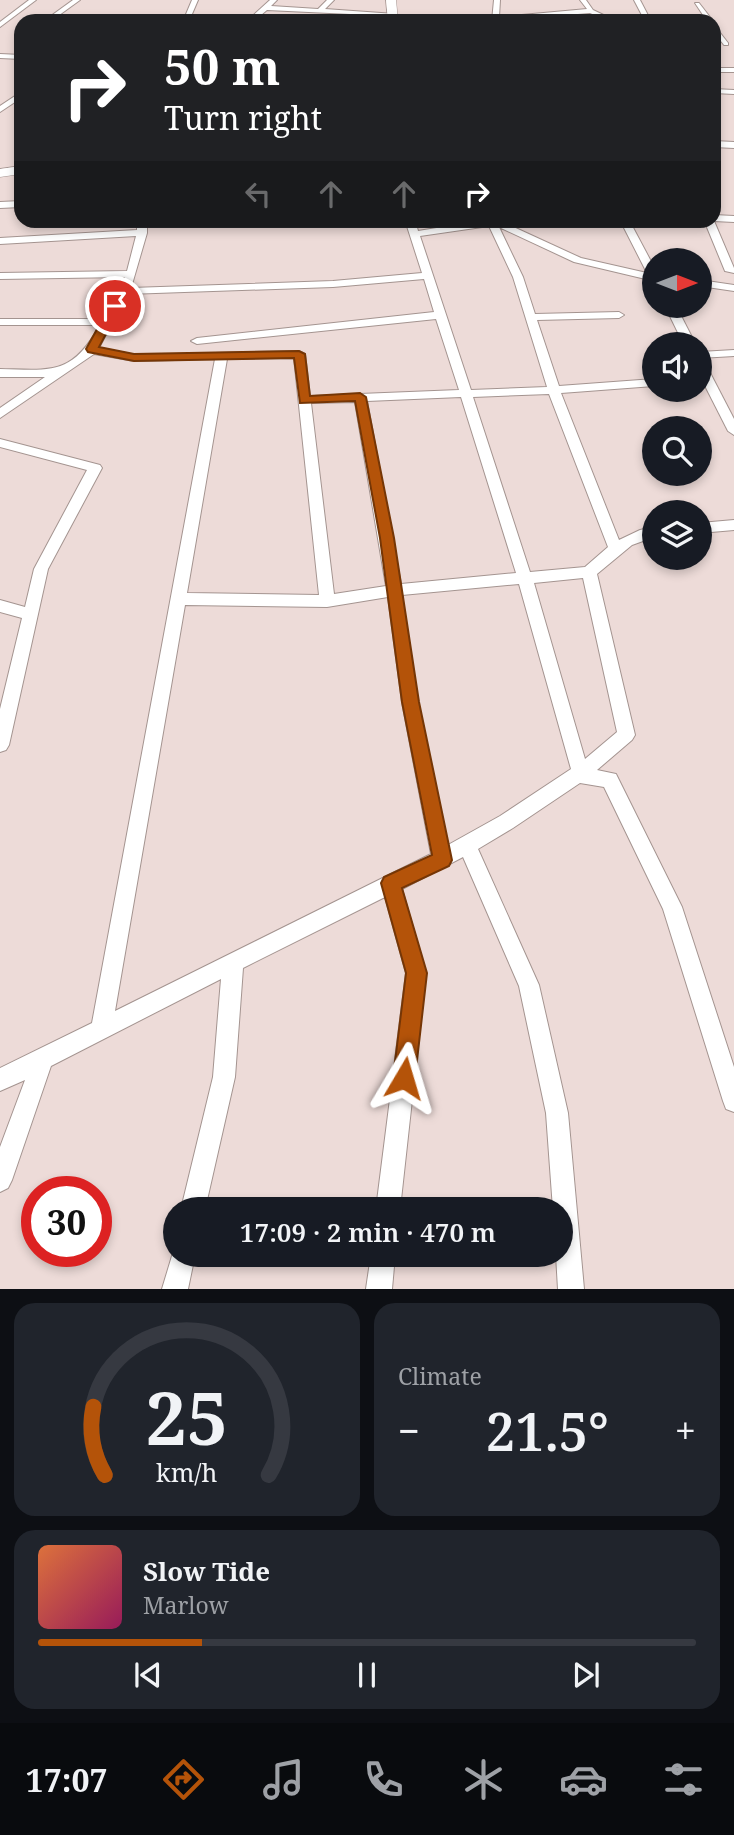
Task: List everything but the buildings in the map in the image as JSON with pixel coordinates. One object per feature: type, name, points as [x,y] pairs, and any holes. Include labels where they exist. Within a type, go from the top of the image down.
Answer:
[{"type":"street","points":[[15,14],[33,0]]},
{"type":"street","points":[[57,14],[77,0]]},
{"type":"street","points":[[260,14],[274,0]]},
{"type":"street","points":[[312,14],[331,0]]},
{"type":"street","points":[[583,0],[596,14]]},
{"type":"street","points":[[697,4],[705,14]]},
{"type":"street","points":[[268,8],[359,14]]},
{"type":"street","points":[[559,14],[591,11]]},
{"type":"street","points":[[0,25],[14,14]]},
{"type":"street","points":[[0,110],[14,99]]},
{"type":"street","points":[[0,414],[92,349],[131,274],[142,228]]},
{"type":"street","points":[[412,228],[526,578],[581,775]]},
{"type":"street","points":[[495,228],[518,277],[554,390],[615,549]]},
{"type":"street","points":[[507,228],[578,260],[642,274]]},
{"type":"street","points":[[628,228],[642,254]]},
{"type":"street","points":[[712,228],[730,271]]},
{"type":"street","points":[[0,241],[142,233]]},
{"type":"street","points":[[0,276],[131,274]]},
{"type":"street","points":[[123,291],[333,284],[428,276]]},
{"type":"street","points":[[712,285],[734,288]]},
{"type":"street","points":[[197,341],[441,315]]},
{"type":"street","points":[[531,317],[619,315]]},
{"type":"street","points":[[0,322],[107,321]]},
{"type":"street","points":[[92,349],[134,358],[299,354],[327,601]]},
{"type":"street","points":[[712,354],[734,353]]},
{"type":"street","points":[[101,1030],[222,354]]},
{"type":"street","points":[[0,373],[58,374]]},
{"type":"street","points":[[305,400],[554,390],[642,383]]},
{"type":"street","points":[[712,393],[734,431]]},
{"type":"street","points":[[360,397],[395,590],[410,702],[442,860]]},
{"type":"street","points":[[0,443],[94,468],[41,569],[0,745]]},
{"type":"street","points":[[712,528],[732,528]]},
{"type":"street","points":[[178,599],[327,601],[395,590],[589,572],[615,549],[642,534]]},
{"type":"street","points":[[0,1080],[391,883],[442,860],[518,818],[581,775],[626,734],[589,572]]},
{"type":"street","points":[[0,606],[31,614]]},
{"type":"street","points":[[581,775],[610,780],[672,907],[734,1101]]},
{"type":"street","points":[[467,846],[529,985],[557,1112],[571,1289]]},
{"type":"street","points":[[389,1197],[416,973],[391,883]]},
{"type":"street","points":[[196,1197],[224,1077],[233,962]]},
{"type":"street","points":[[0,1180],[43,1059]]},
{"type":"street","points":[[175,1289],[180,1267]]},
{"type":"street","points":[[379,1289],[382,1267]]},
{"type":"route","points":[[115,306],[92,349],[134,358],[299,354],[305,400],[360,397],[387,538],[410,702],[442,860],[391,883],[416,973],[404,1078]]}]
